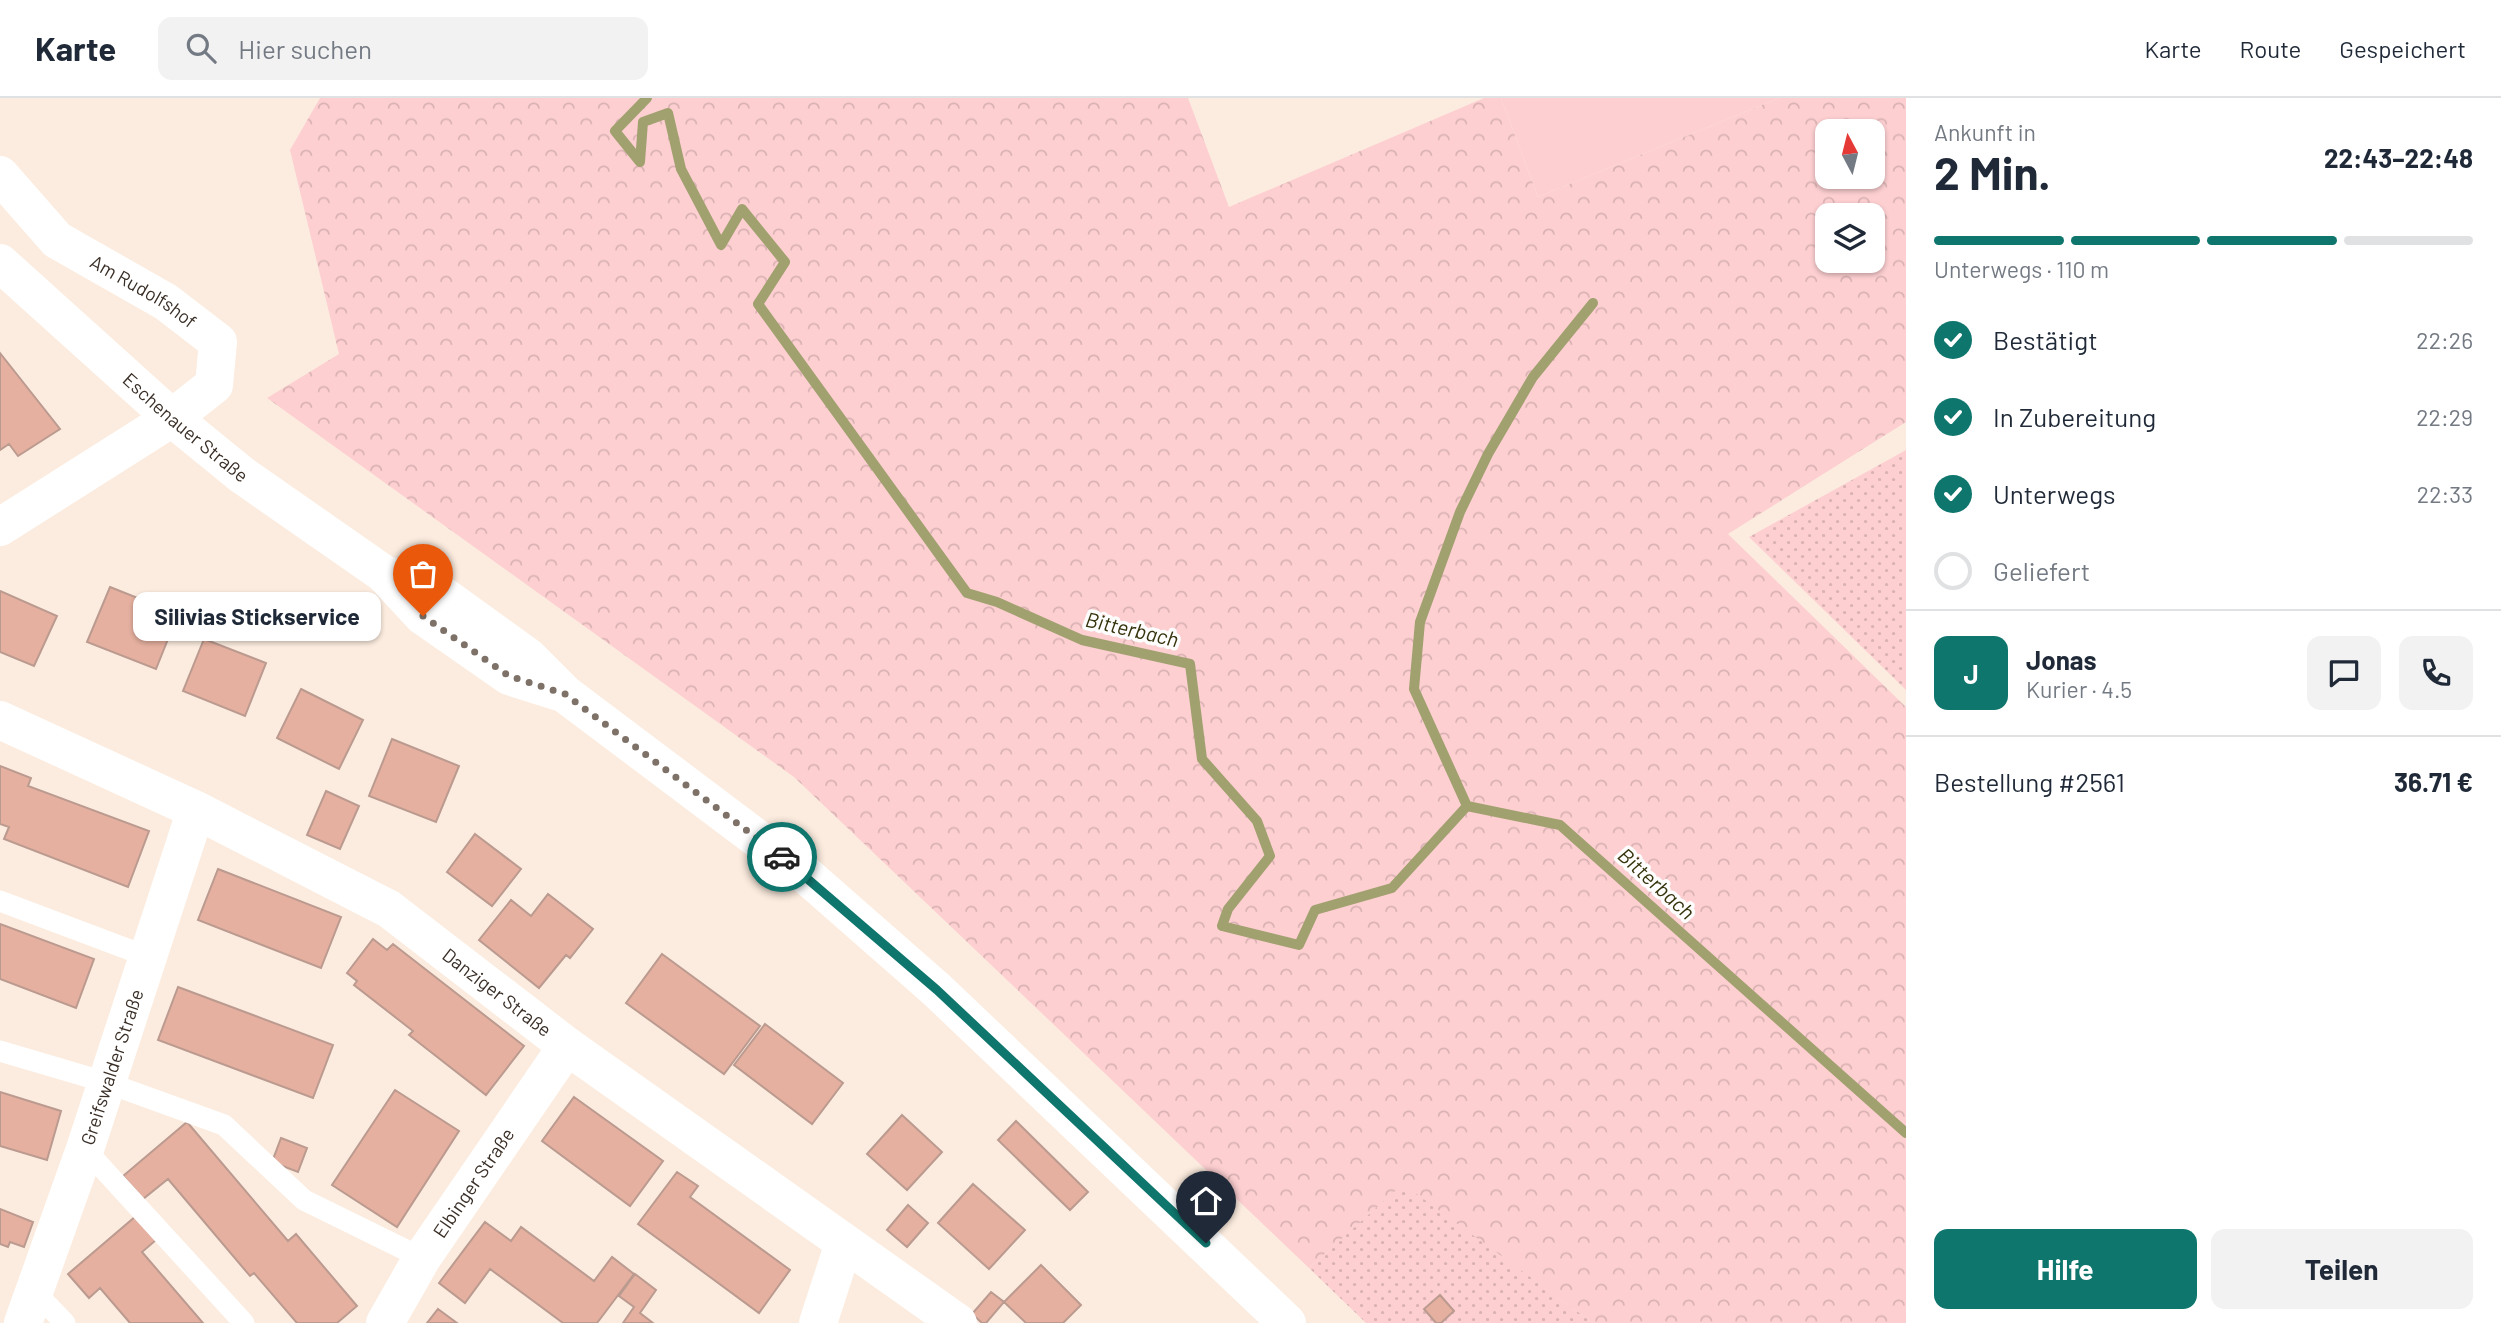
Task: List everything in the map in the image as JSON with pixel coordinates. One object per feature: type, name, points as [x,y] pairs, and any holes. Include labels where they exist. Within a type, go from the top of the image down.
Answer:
[{"type":"street","name":"Am Rudolfshof","points":[[0,174],[57,240],[166,302],[218,342],[214,385],[172,418]]},
{"type":"street","name":"Eschenauer Straße","points":[[0,263],[172,418],[242,475],[384,574],[423,616],[509,676],[565,694],[807,876],[937,990],[1287,1323]]},
{"type":"street","points":[[0,527],[172,418]]},
{"type":"street","name":"Danziger Straße","points":[[0,720],[196,810],[389,909],[567,1046],[958,1323]]},
{"type":"street","name":"Greifswalder Straße","points":[[28,1306],[85,1149],[196,810]]},
{"type":"street","name":"Elbinger Straße","points":[[385,1323],[422,1258],[567,1046]]},
{"type":"street","points":[[818,1323],[844,1243]]},
{"type":"lane","points":[[0,901],[146,956]]},
{"type":"lane","points":[[0,1051],[105,1082],[224,1125],[304,1200],[422,1258]]},
{"type":"lane","points":[[85,1149],[244,1323]]},
{"type":"lane","points":[[28,1306],[65,1323]]},
{"type":"green space","points":[[320,98],[1188,98],[1229,207],[1484,98],[1501,98],[1538,197],[1779,98],[1906,98],[1906,422],[1728,534],[1906,707],[1906,1323],[1593,1323],[1403,1185],[1309,1268],[794,777],[267,398],[339,354],[290,150]]},
{"type":"green space","points":[[1501,98],[1779,98],[1538,197]]},
{"type":"green space","points":[[1906,450],[1906,690],[1749,537]]},
{"type":"green space","points":[[1403,1184],[1593,1323],[1366,1323],[1309,1268]]},
{"type":"building","points":[[0,353],[60,429],[18,456],[9,444],[0,450]]},
{"type":"building","points":[[110,587],[178,614],[156,669],[87,642]]},
{"type":"building","points":[[0,591],[57,616],[34,666],[0,652]]},
{"type":"building","points":[[204,639],[266,663],[245,716],[183,691]]},
{"type":"building","points":[[301,689],[363,720],[339,769],[277,738]]},
{"type":"building","points":[[392,739],[459,766],[436,822],[369,796]]},
{"type":"building","points":[[0,766],[31,778],[28,786],[149,831],[128,887],[4,839],[9,827],[0,824]]},
{"type":"building","points":[[326,791],[359,806],[340,849],[307,835]]},
{"type":"building","points":[[475,834],[521,869],[492,906],[447,872]]},
{"type":"building","points":[[218,869],[341,917],[321,968],[198,920]]},
{"type":"building","points":[[548,894],[593,929],[570,958],[566,955],[539,988],[479,940],[511,900],[531,916]]},
{"type":"building","points":[[0,924],[94,959],[76,1008],[0,979]]},
{"type":"building","points":[[373,939],[387,950],[393,944],[524,1046],[486,1095],[409,1035],[413,1031],[354,985],[357,981],[347,973]]},
{"type":"building","points":[[662,954],[760,1026],[724,1074],[626,1003]]},
{"type":"building","points":[[178,987],[333,1045],[313,1098],[158,1040]]},
{"type":"building","points":[[765,1024],[843,1083],[812,1124],[734,1065]]},
{"type":"building","points":[[395,1090],[459,1131],[397,1227],[332,1185]]},
{"type":"building","points":[[0,1092],[61,1111],[47,1160],[0,1146]]},
{"type":"building","points":[[574,1097],[663,1161],[630,1206],[542,1141]]},
{"type":"building","points":[[902,1115],[942,1152],[907,1190],[867,1154]]},
{"type":"building","points":[[1016,1121],[1088,1192],[1070,1210],[998,1140]]},
{"type":"building","points":[[187,1122],[288,1241],[296,1234],[357,1306],[337,1323],[297,1323],[254,1273],[250,1276],[168,1179],[143,1199],[123,1176]]},
{"type":"building","points":[[281,1138],[307,1148],[298,1172],[272,1162]]},
{"type":"building","points":[[677,1172],[698,1186],[690,1197],[790,1270],[759,1313],[638,1224]]},
{"type":"building","points":[[973,1184],[1025,1230],[989,1269],[938,1223]]},
{"type":"building","points":[[908,1205],[928,1223],[907,1247],[887,1230]]},
{"type":"building","points":[[0,1209],[33,1222],[24,1247],[10,1242],[8,1247],[0,1244]]},
{"type":"building","points":[[136,1216],[156,1240],[142,1252],[203,1323],[130,1323],[100,1288],[89,1298],[68,1274]]},
{"type":"building","points":[[485,1222],[511,1241],[521,1227],[594,1281],[612,1257],[634,1274],[597,1323],[563,1323],[490,1269],[465,1303],[439,1283]]},
{"type":"building","points":[[1041,1265],[1081,1305],[1063,1323],[1026,1323],[1004,1302]]},
{"type":"building","points":[[635,1274],[656,1290],[640,1313],[653,1323],[623,1323],[634,1307],[619,1296]]},
{"type":"building","points":[[991,1292],[1004,1302],[986,1323],[982,1323],[972,1314]]},
{"type":"building","points":[[1440,1295],[1454,1311],[1441,1323],[1436,1323],[1424,1309]]},
{"type":"building","points":[[438,1309],[457,1323],[427,1323]]},
{"type":"waterway","name":"Bitterbach","points":[[647,98],[615,131],[640,162],[643,122],[668,113],[681,169],[721,245],[742,209],[785,262],[758,304],[967,593],[997,602],[1082,640],[1190,664],[1202,759],[1257,821],[1270,856],[1228,909],[1222,926],[1299,945],[1315,910],[1392,888],[1467,806],[1560,825],[1906,1133]]},
{"type":"waterway","points":[[1467,806],[1414,689],[1420,622],[1460,512],[1488,454],[1533,377],[1593,303]]},
{"type":"way so far","points":[[423,616],[509,676],[565,694],[782,857]]},
{"type":"place","name":"Silivias Stickservice","points":[[423,616]]},
{"type":"route","points":[[782,857],[937,990],[1206,1243]]}]
